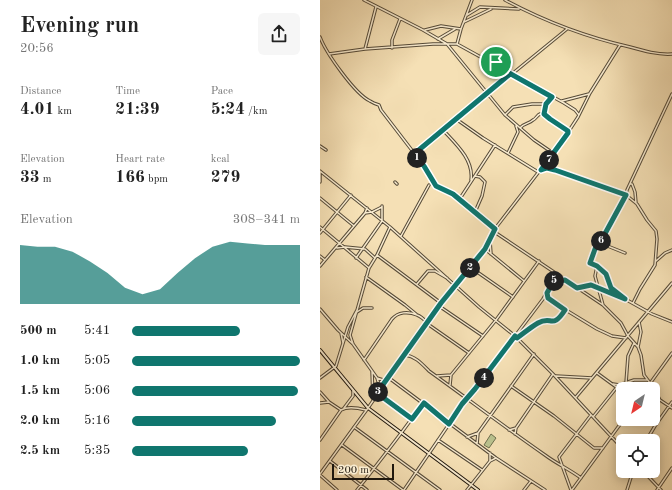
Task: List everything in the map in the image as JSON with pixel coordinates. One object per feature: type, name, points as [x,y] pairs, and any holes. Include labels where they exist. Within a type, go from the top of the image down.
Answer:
[{"type":"main road","points":[[320,350],[367,409],[478,490]]},
{"type":"street","points":[[364,0],[369,1],[447,44],[505,115],[534,140],[553,153]]},
{"type":"street","points":[[457,44],[472,0]]},
{"type":"street","points":[[505,0],[520,9],[567,29],[620,45],[656,53],[672,54]]},
{"type":"street","points":[[366,49],[376,6]]},
{"type":"street","points":[[467,15],[480,7],[520,9]]},
{"type":"street","points":[[464,22],[492,8]]},
{"type":"street","points":[[392,48],[392,40],[400,19]]},
{"type":"street","points":[[423,30],[430,30],[441,26],[461,29]]},
{"type":"street","points":[[438,39],[456,29]]},
{"type":"street","points":[[414,154],[488,94],[510,74],[550,44],[567,29]]},
{"type":"street","points":[[320,37],[329,54],[350,82],[369,101],[379,105],[381,110],[424,166],[436,186],[453,194],[494,230],[603,306],[621,324],[642,355],[643,371],[647,380],[634,380],[629,382]]},
{"type":"street","points":[[329,54],[366,49],[457,44],[561,101],[575,110],[579,115]]},
{"type":"street","points":[[485,249],[494,230],[568,133],[589,94],[620,45]]},
{"type":"street","points":[[498,52],[502,69]]},
{"type":"street","points":[[493,64],[500,58]]},
{"type":"street","points":[[561,101],[589,94]]},
{"type":"street","points":[[625,299],[611,288],[606,274],[597,266],[590,263],[595,249],[600,243],[626,195],[672,94]]},
{"type":"street","points":[[544,114],[546,104],[552,97]]},
{"type":"street","points":[[505,115],[512,107],[532,104],[546,104]]},
{"type":"street","points":[[520,128],[524,124],[534,120],[539,114],[544,114],[568,131],[568,133]]},
{"type":"street","points":[[456,119],[539,172]]},
{"type":"street","points":[[508,153],[518,132],[515,124]]},
{"type":"street","points":[[443,130],[454,141],[470,163],[472,171],[471,181]]},
{"type":"street","points":[[459,200],[495,145]]},
{"type":"street","points":[[320,146],[326,150]]},
{"type":"street","points":[[541,170],[547,168],[555,170],[626,195],[636,203],[657,234],[654,268],[640,289],[633,303]]},
{"type":"street","points":[[320,171],[320,182]]},
{"type":"street","points":[[320,171],[401,236],[515,336],[556,376],[616,441]]},
{"type":"street","points":[[474,176],[480,177],[486,182],[482,196],[474,212]]},
{"type":"street","points":[[630,184],[632,184],[635,192],[636,203]]},
{"type":"street","points":[[401,236],[429,185]]},
{"type":"street","points":[[320,233],[351,195]]},
{"type":"street","points":[[320,198],[354,226]]},
{"type":"street","points":[[356,258],[382,221],[382,206],[372,212],[365,213]]},
{"type":"street","points":[[320,266],[365,213],[367,208]]},
{"type":"street","points":[[333,209],[335,214]]},
{"type":"street","points":[[320,227],[369,268]]},
{"type":"street","points":[[352,344],[350,335],[366,277],[369,268],[378,255],[390,227]]},
{"type":"street","points":[[337,490],[334,489],[320,474],[342,445],[380,388],[441,303],[485,249],[494,230]]},
{"type":"street","points":[[490,241],[491,254]]},
{"type":"street","points":[[600,243],[625,253]]},
{"type":"street","points":[[336,248],[345,247],[362,250],[365,249],[376,258]]},
{"type":"street","points":[[485,249],[524,281]]},
{"type":"street","points":[[655,263],[665,252],[672,250]]},
{"type":"street","points":[[378,255],[441,303]]},
{"type":"street","points":[[320,256],[325,261]]},
{"type":"street","points":[[450,386],[451,375],[496,320],[539,261]]},
{"type":"street","points":[[597,266],[595,276],[603,306]]},
{"type":"street","points":[[470,267],[513,297]]},
{"type":"street","points":[[417,284],[428,271],[435,271],[449,279]]},
{"type":"street","points":[[342,445],[404,490],[467,398],[543,299],[553,282],[554,272]]},
{"type":"street","points":[[366,277],[405,304],[416,314],[421,316],[427,323],[470,353]]},
{"type":"street","points":[[553,282],[565,280]]},
{"type":"street","points":[[576,397],[672,283]]},
{"type":"street","points":[[577,288],[591,285],[625,299],[648,312],[672,322]]},
{"type":"street","points":[[547,293],[548,298],[565,310],[605,333],[626,338]]},
{"type":"street","points":[[543,299],[548,298]]},
{"type":"street","points":[[439,306],[483,336]]},
{"type":"street","points":[[320,378],[335,368],[346,338],[348,327],[358,308]]},
{"type":"street","points":[[357,313],[363,308],[372,308]]},
{"type":"street","points":[[320,309],[352,344],[377,378],[380,388]]},
{"type":"street","points":[[517,338],[539,322],[546,320],[559,320],[565,310]]},
{"type":"street","points":[[364,360],[396,314],[416,314]]},
{"type":"street","points":[[638,347],[641,332],[639,322]]},
{"type":"street","points":[[341,333],[343,344]]},
{"type":"street","points":[[626,382],[628,356],[634,343]]},
{"type":"street","points":[[651,382],[672,353]]},
{"type":"street","points":[[477,444],[478,433],[534,354]]},
{"type":"street","points":[[404,355],[411,356],[509,430],[556,463],[567,468],[581,478]]},
{"type":"street","points":[[372,371],[373,399]]},
{"type":"street","points":[[597,372],[616,387]]},
{"type":"street","points":[[515,434],[516,428],[554,374]]},
{"type":"street","points":[[436,376],[451,375]]},
{"type":"street","points":[[556,376],[592,378]]},
{"type":"street","points":[[377,378],[386,381]]},
{"type":"street","points":[[388,378],[424,403],[449,424],[496,458],[545,490]]},
{"type":"street","points":[[511,386],[562,422],[576,435],[594,448],[603,448]]},
{"type":"street","points":[[593,417],[616,389]]},
{"type":"street","points":[[320,440],[341,410],[353,396],[353,390]]},
{"type":"street","points":[[320,392],[329,402],[341,410]]},
{"type":"street","points":[[377,393],[412,419]]},
{"type":"street","points":[[660,400],[672,408]]},
{"type":"street","points":[[320,403],[329,402]]},
{"type":"street","points":[[650,434],[672,402]]},
{"type":"street","points":[[357,490],[402,434],[424,403]]},
{"type":"street","points":[[344,408],[367,409]]},
{"type":"street","points":[[572,490],[559,457],[591,415]]},
{"type":"street","points":[[487,420],[494,419]]},
{"type":"street","points":[[572,490],[619,426]]},
{"type":"street","points":[[354,427],[416,474],[440,490]]},
{"type":"street","points":[[509,430],[516,428]]},
{"type":"street","points":[[467,436],[478,433]]},
{"type":"street","points":[[438,440],[482,470]]},
{"type":"street","points":[[490,453],[490,461]]},
{"type":"street","points":[[467,490],[490,461],[496,458]]},
{"type":"street","points":[[330,461],[367,490]]},
{"type":"street","points":[[320,467],[323,470]]},
{"type":"street","points":[[658,490],[672,468]]},
{"type":"street","points":[[626,490],[630,478]]},
{"type":"street","points":[[650,478],[661,490]]},
{"type":"street","points":[[524,490],[531,481]]},
{"type":"green space","points":[[491,434],[496,438],[489,448],[484,445]]},
{"type":"route","points":[[500,58],[502,69],[552,97],[546,104],[544,114],[568,131],[541,170],[547,168],[555,170],[626,195],[601,241],[595,249],[590,263],[597,266],[606,274],[611,288],[625,299],[591,285],[577,288],[565,280],[553,282],[547,293],[548,298],[565,310],[559,320],[546,320],[539,322],[517,338],[515,336],[462,404],[449,424],[424,403],[412,419],[377,393],[441,303],[485,249],[495,229],[453,194],[436,186],[424,166],[414,154],[488,94],[510,74],[493,64],[496,62],[500,58]]}]
